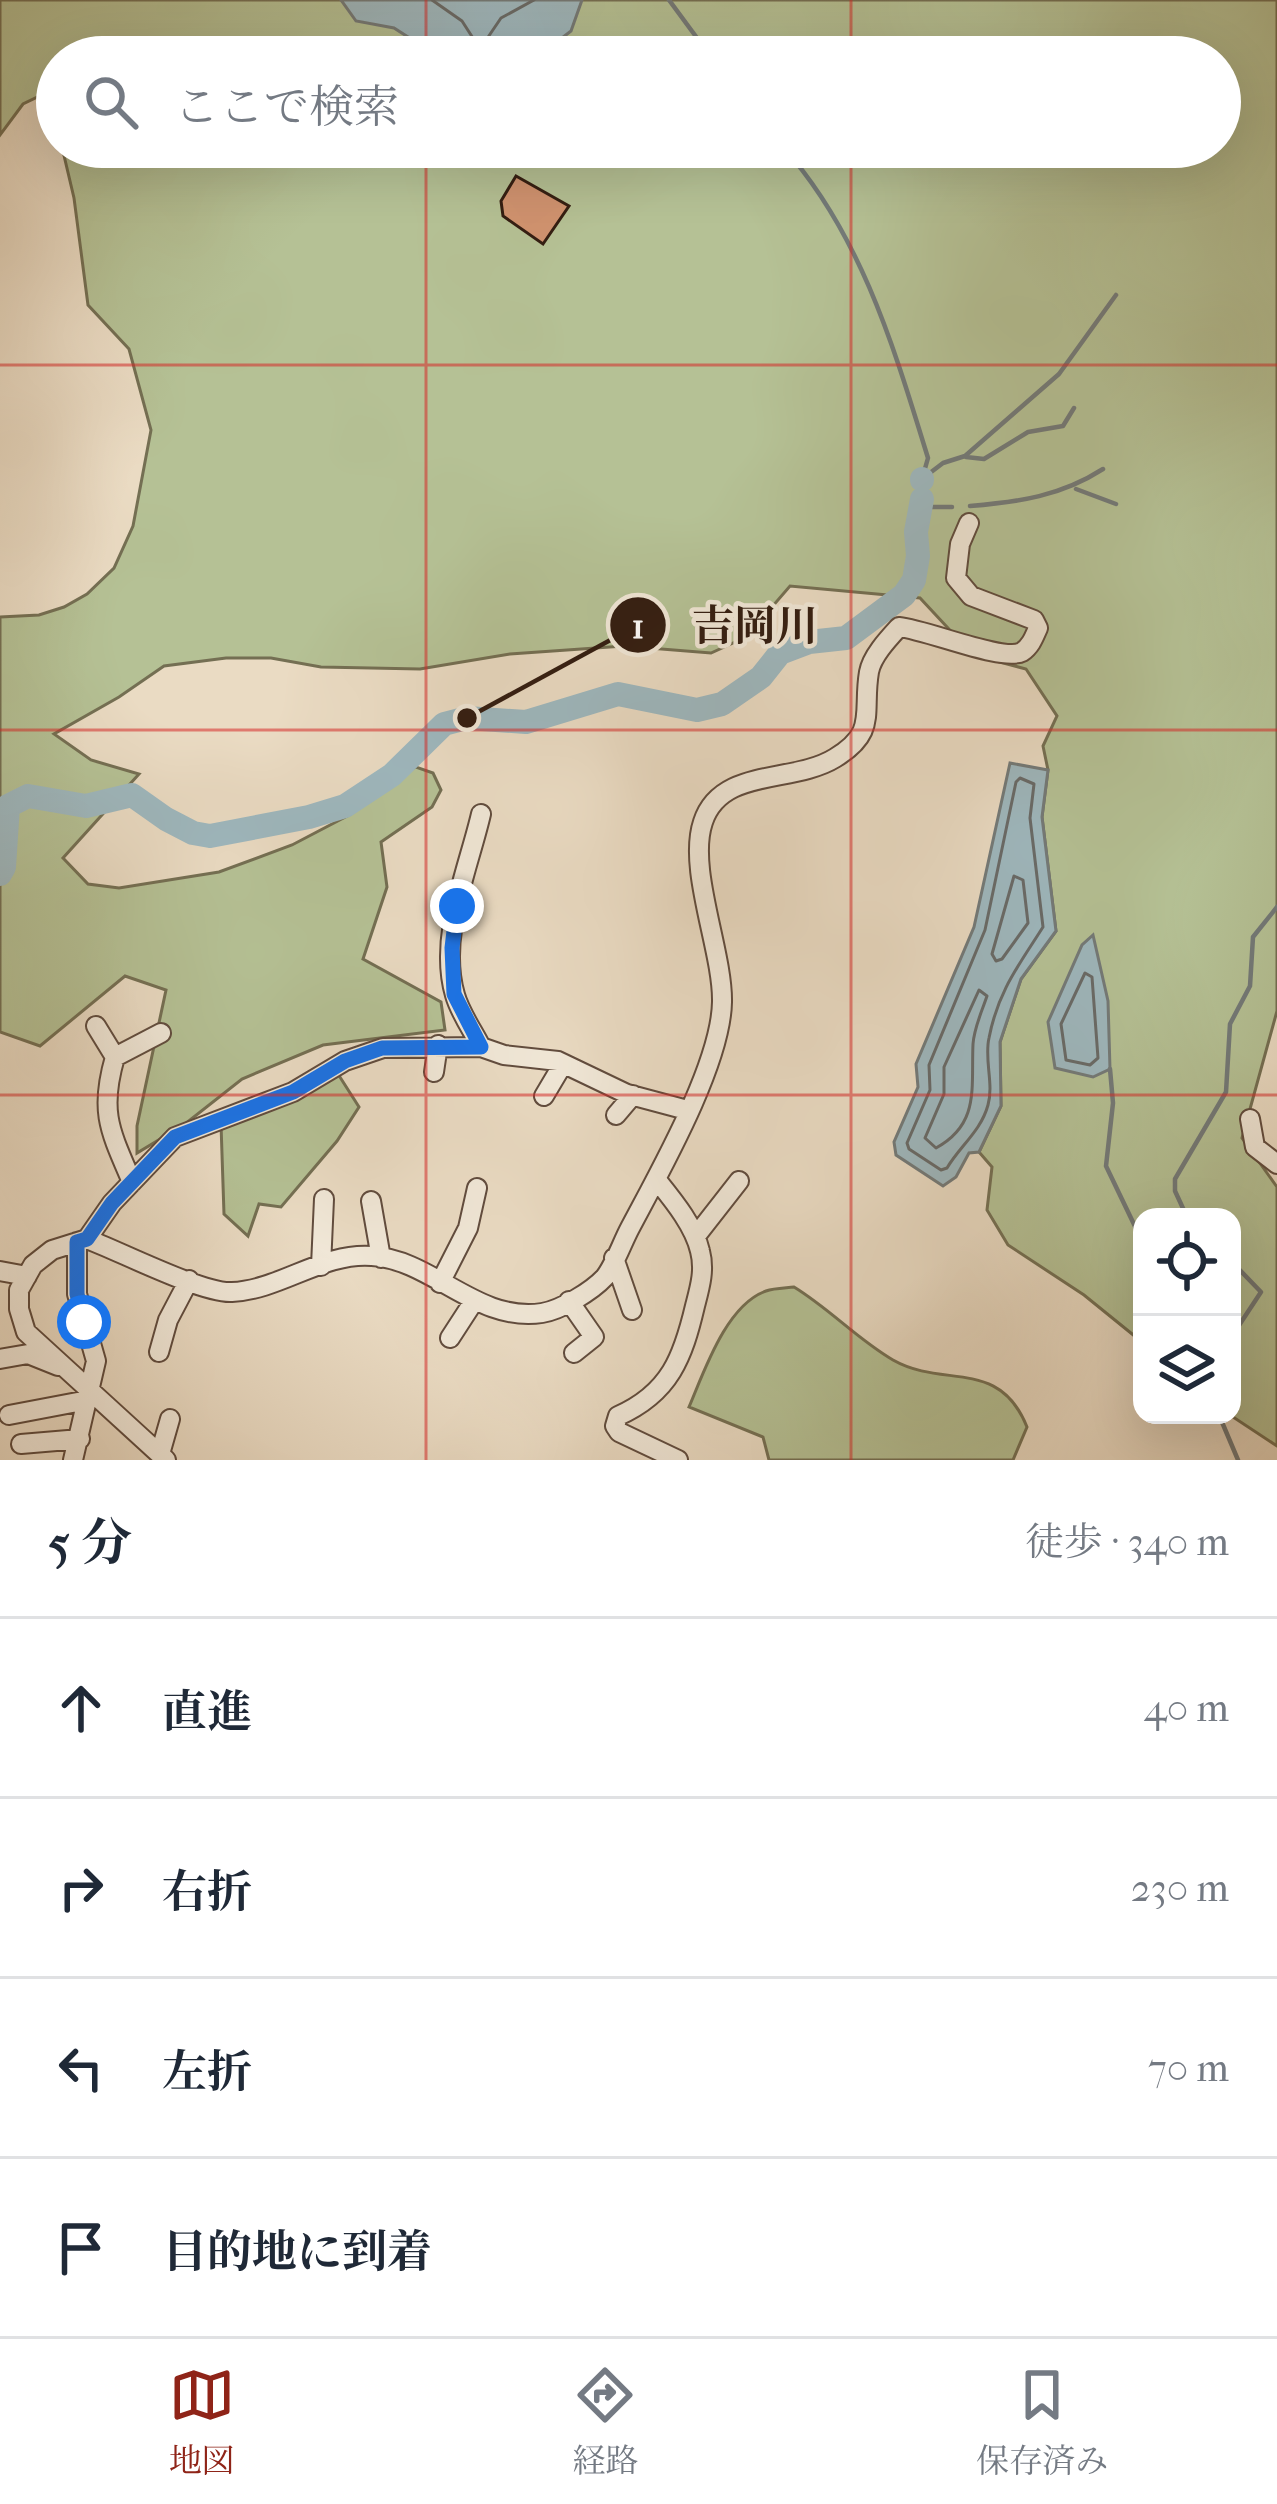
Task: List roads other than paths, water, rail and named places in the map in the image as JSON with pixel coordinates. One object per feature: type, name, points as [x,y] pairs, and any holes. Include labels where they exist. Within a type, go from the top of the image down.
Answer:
[{"type":"street","points":[[82,1240],[228,1293],[346,1257],[381,1258],[398,1261],[475,1300],[514,1312],[544,1313],[604,1277],[712,1057],[722,998],[701,868],[701,826],[709,809],[723,790],[820,766],[856,742],[868,724],[869,668],[899,628],[923,629],[1002,655],[1017,655],[1029,647],[1038,628],[1034,620],[971,596],[956,578],[960,544],[969,523]]},
{"type":"street","points":[[481,814],[457,906],[452,948],[454,994],[481,1047]]},
{"type":"street","points":[[97,1026],[115,1057],[105,1092],[106,1122],[132,1182]]},
{"type":"street","points":[[115,1057],[161,1033]]},
{"type":"street","points":[[434,1072],[438,1046]]},
{"type":"street","points":[[170,1419],[163,1457],[88,1395],[26,1332],[19,1290],[52,1250],[82,1240],[175,1137],[293,1092],[345,1061],[382,1048],[481,1047],[563,1064],[633,1095],[686,1110]]},
{"type":"street","points":[[544,1096],[563,1064]]},
{"type":"street","points":[[616,1115],[633,1095]]},
{"type":"street","points":[[1250,1119],[1255,1147],[1277,1164]]},
{"type":"street","points":[[656,1179],[696,1236],[704,1268],[684,1351],[669,1378],[618,1415],[615,1426],[678,1460]]},
{"type":"street","points":[[696,1236],[740,1181]]},
{"type":"street","points":[[440,1283],[468,1228],[476,1188]]},
{"type":"street","points":[[321,1265],[324,1199]]},
{"type":"street","points":[[371,1201],[381,1258]]},
{"type":"street","points":[[73,1460],[96,1361],[77,1294],[82,1240]]},
{"type":"street","points":[[614,1258],[632,1310]]},
{"type":"street","points":[[0,1271],[27,1276]]},
{"type":"street","points":[[159,1352],[168,1320],[189,1280]]},
{"type":"street","points":[[450,1338],[475,1300]]},
{"type":"street","points":[[569,1301],[594,1337],[574,1353]]},
{"type":"street","points":[[0,1359],[28,1354],[65,1368]]},
{"type":"street","points":[[9,1415],[88,1395]]},
{"type":"street","points":[[29,1447],[80,1439]]},
{"type":"water","points":[[341,0],[582,0],[571,31],[565,36],[406,36],[394,28],[356,21]]},
{"type":"water","points":[[1010,763],[1048,770],[1042,817],[1056,931],[1021,979],[1000,1042],[1001,1106],[979,1152],[969,1153],[956,1177],[943,1186],[896,1155],[894,1142],[918,1087],[916,1064],[974,927]]},
{"type":"water","points":[[1093,935],[1108,1001],[1110,1069],[1093,1077],[1055,1068],[1048,1022],[1082,945]]},
{"type":"waterway","points":[[669,0],[696,36]]},
{"type":"waterway","points":[[800,168],[834,217],[872,294],[928,458],[922,479]]},
{"type":"waterway","points":[[922,479],[943,463],[965,456],[1059,374],[1116,295]]},
{"type":"waterway","points":[[966,457],[984,459],[1028,432],[1063,426],[1074,408]]},
{"type":"waterway","points":[[970,506],[1039,496],[1103,469]]},
{"type":"waterway","points":[[1076,489],[1116,504]]},
{"type":"waterway","points":[[0,874],[8,806],[28,796],[86,806],[132,795],[166,819],[210,836],[345,806],[392,775],[444,724],[467,718],[526,722],[618,694],[697,710],[722,704],[761,677],[780,653],[809,642],[846,638],[904,595],[914,580],[922,499]]},
{"type":"waterway","points":[[922,507],[952,507]]},
{"type":"waterway","points":[[1183,1208],[1175,1179],[1226,1092],[1230,1024],[1250,986],[1253,937],[1277,907]]},
{"type":"waterway","points":[[1110,1069],[1113,1103],[1106,1166],[1133,1222]]},
{"type":"waterway","points":[[1241,1271],[1261,1292],[1241,1322]]},
{"type":"waterway","points":[[1223,1424],[1238,1460]]},
{"type":"place","name":"吉岡川","points":[[467,718]]}]
